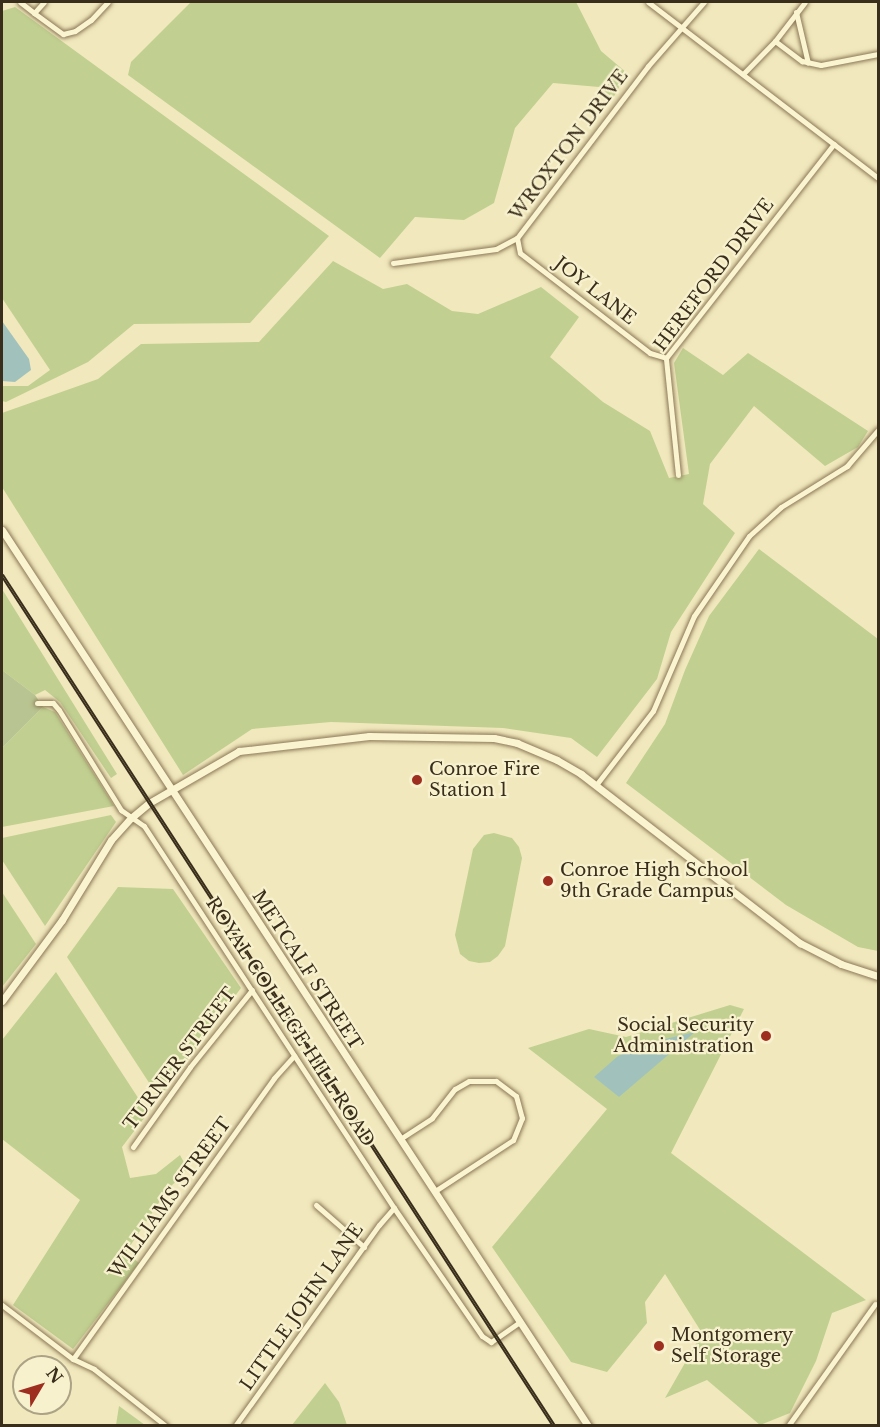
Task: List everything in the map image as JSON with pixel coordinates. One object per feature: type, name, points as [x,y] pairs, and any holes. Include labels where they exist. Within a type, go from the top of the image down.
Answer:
[{"type":"street","points":[[20,2],[63,34],[75,31],[91,20],[108,2]]},
{"type":"street","points":[[34,12],[44,2]]},
{"type":"street","points":[[648,2],[879,178]]},
{"type":"street","name":"WROXTON DRIVE","points":[[393,263],[496,249],[517,238],[680,26],[704,2]]},
{"type":"street","points":[[743,74],[775,41],[805,2]]},
{"type":"street","points":[[796,12],[808,63]]},
{"type":"street","points":[[775,41],[808,63],[821,65],[879,54]]},
{"type":"street","name":"HEREFORD DRIVE","points":[[678,475],[666,358],[834,144]]},
{"type":"street","name":"JOY LANE","points":[[517,238],[520,253],[650,353],[666,358]]},
{"type":"street","points":[[596,785],[653,711],[694,616],[749,536],[781,507],[847,466],[879,430]]},
{"type":"street","name":"METCALF STREET","points":[[2,530],[588,1425]]},
{"type":"street","name":"ROYAL COLLEGE HILL ROAD","points":[[37,704],[53,703],[121,810],[144,826],[394,1208],[482,1336],[491,1342],[520,1322]]},
{"type":"street","points":[[2,1001],[62,920],[111,840],[130,818],[239,751],[369,736],[494,738],[517,743],[549,756],[596,785],[800,943],[841,964],[879,976]]},
{"type":"street","name":"TURNER STREET","points":[[133,1147],[190,1067],[252,990]]},
{"type":"street","name":"WILLIAMS STREET","points":[[73,1359],[274,1078],[294,1056]]},
{"type":"street","points":[[400,1139],[432,1118],[455,1089],[469,1081],[496,1081],[516,1096],[522,1118],[513,1140],[435,1191]]},
{"type":"street","points":[[316,1205],[364,1247]]},
{"type":"street","name":"LITTLE JOHN LANE","points":[[235,1425],[394,1208]]},
{"type":"street","points":[[788,1425],[875,1304]]},
{"type":"street","points":[[2,1305],[73,1359],[94,1369],[166,1425]]},
{"type":"green space","points":[[191,2],[576,2],[601,51],[627,73],[613,98],[599,87],[553,83],[515,128],[494,203],[464,220],[415,217],[380,258],[128,75],[131,62]]},
{"type":"green space","points":[[15,7],[329,236],[250,323],[134,324],[88,362],[6,402],[2,401],[2,386],[28,386],[50,370],[2,298],[2,11]]},
{"type":"green space","points":[[333,261],[383,289],[407,284],[452,311],[478,314],[541,287],[579,317],[550,357],[603,402],[650,431],[669,478],[689,474],[674,363],[683,348],[723,375],[748,353],[868,431],[858,447],[825,466],[754,406],[710,464],[703,504],[735,533],[671,632],[657,679],[597,757],[571,738],[503,728],[331,722],[252,729],[183,775],[2,487],[2,413],[98,379],[141,344],[259,342]]},
{"type":"green space","points":[[759,549],[878,639],[878,951],[858,947],[786,905],[626,783],[665,724],[685,670],[709,616]]},
{"type":"green space","points":[[2,589],[117,774],[111,778],[60,702],[45,690],[35,695],[2,670]]},
{"type":"green space","points":[[2,670],[35,695],[43,707],[2,748]]},
{"type":"green space","points":[[43,707],[55,712],[114,806],[2,827],[2,748]]},
{"type":"green space","points":[[111,815],[116,822],[45,926],[2,860],[2,838]]},
{"type":"green space","points":[[494,833],[512,838],[519,847],[522,858],[505,946],[490,962],[479,963],[469,961],[460,954],[455,935],[473,849],[484,835]]},
{"type":"green space","points":[[118,887],[173,889],[241,988],[159,1098],[67,957]]},
{"type":"green space","points":[[2,892],[36,944],[2,987]]},
{"type":"green space","points":[[56,972],[148,1113],[122,1147],[130,1178],[156,1174],[180,1155],[188,1170],[168,1189],[126,1252],[139,1263],[73,1349],[13,1305],[80,1200],[2,1139],[2,1040]]},
{"type":"green space","points":[[730,1005],[744,1009],[671,1153],[866,1300],[832,1313],[816,1361],[790,1413],[760,1425],[707,1380],[665,1398],[702,1333],[665,1274],[645,1302],[647,1323],[607,1372],[571,1362],[492,1247],[607,1109],[528,1048],[589,1029],[626,1037]]},
{"type":"green space","points":[[325,1383],[339,1402],[347,1425],[292,1425]]},
{"type":"green space","points":[[119,1406],[145,1425],[116,1425]]},
{"type":"water","points":[[2,321],[29,359],[31,370],[15,382],[2,381]]},
{"type":"water","points":[[695,1032],[619,1097],[594,1077],[618,1056],[648,1043]]},
{"type":"railway","points":[[2,575],[554,1426]]},
{"type":"place","name":"Conroe Fire Station 1","points":[[417,780]]},
{"type":"place","name":"Conroe High School 9th Grade Campus","points":[[548,881]]},
{"type":"place","name":"Social Security Administration","points":[[766,1036]]},
{"type":"place","name":"Montgomery Self Storage","points":[[659,1346]]}]
